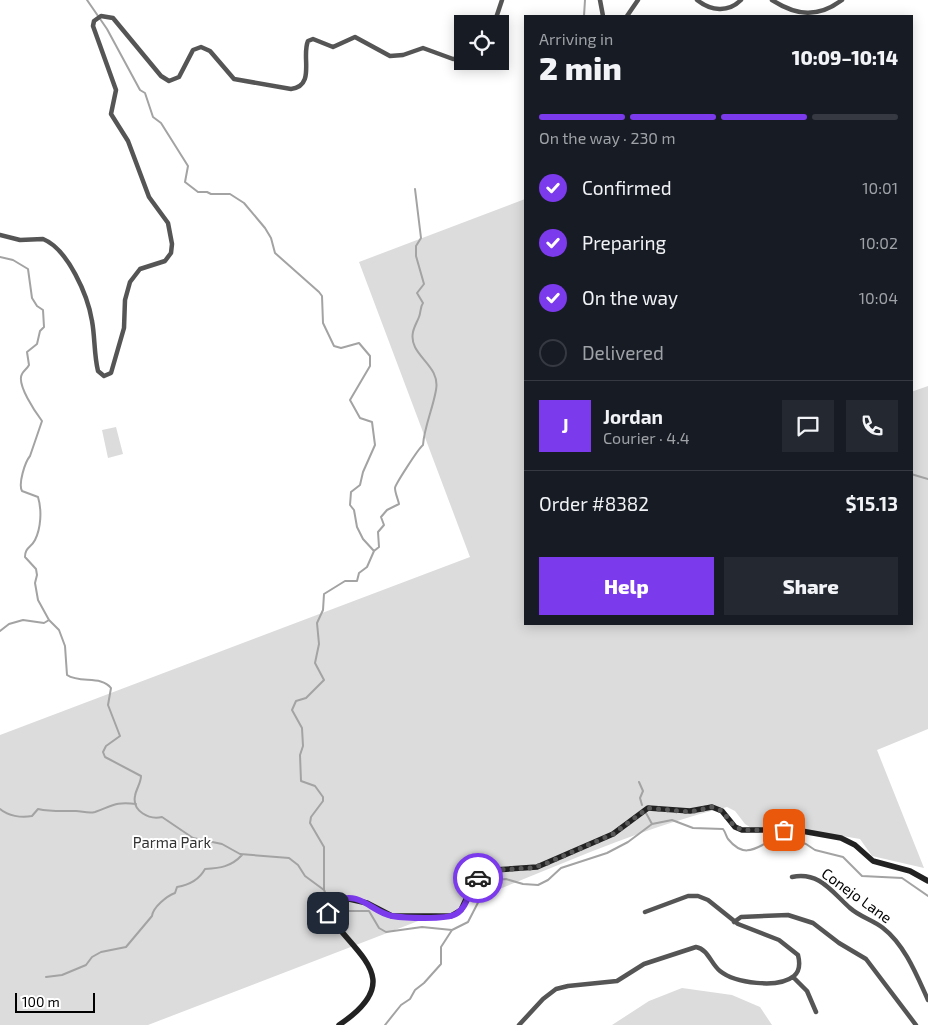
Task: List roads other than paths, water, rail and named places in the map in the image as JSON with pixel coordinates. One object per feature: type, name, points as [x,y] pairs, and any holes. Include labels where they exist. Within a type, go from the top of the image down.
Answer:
[{"type":"main road","points":[[339,1025],[353,1015],[365,1002],[371,991],[374,978],[358,950],[329,916],[327,908],[332,902],[344,899],[362,900],[392,916],[451,916],[461,910],[474,882],[484,873],[494,870],[537,867],[609,836],[648,808],[690,812],[712,807],[722,811],[734,826],[742,830],[791,830],[836,837],[855,845],[873,861],[910,871],[928,881]]},
{"type":"street","points":[[497,15],[502,0]]},
{"type":"street","points":[[600,0],[603,15]]},
{"type":"street","points":[[628,15],[638,0]]},
{"type":"street","points":[[697,0],[709,7],[718,9],[730,8],[741,0]]},
{"type":"street","points":[[772,0],[788,9],[806,14],[822,12],[842,0]]},
{"type":"street","points":[[0,236],[20,240],[44,239],[63,255],[72,267],[91,314],[98,371],[104,376],[111,373],[124,328],[125,300],[130,282],[140,269],[165,261],[171,253],[172,244],[168,223],[149,197],[128,141],[111,114],[116,90],[93,26],[94,21],[101,16],[113,18],[161,76],[169,82],[179,77],[193,50],[202,47],[210,51],[234,79],[291,89],[300,87],[305,79],[306,50],[311,39],[333,47],[355,37],[390,56],[403,55],[423,48],[454,59]]},
{"type":"street","name":"Conejo Lane","points":[[792,877],[809,876],[821,881],[858,914],[887,932],[914,969],[928,1000]]},
{"type":"street","points":[[519,1025],[543,998],[556,989],[617,981],[644,964],[696,947],[704,950],[713,965],[723,973],[745,981],[764,984],[787,980],[793,977],[800,963],[794,951],[779,940],[734,922],[710,902],[698,896],[688,896],[645,912]]},
{"type":"street","points":[[734,922],[741,917],[788,915],[813,922],[839,943],[866,959],[916,1025]]},
{"type":"street","points":[[793,977],[807,992],[816,1012]]},
{"type":"waterway","points":[[87,0],[107,29],[140,90],[145,93],[153,117],[161,123],[188,166],[185,182],[198,192],[230,194],[244,203],[265,228],[271,238],[275,253],[322,296],[323,323],[334,346],[341,348],[359,343],[370,356],[370,366],[350,400],[360,418],[372,422],[375,445],[363,472],[360,485],[351,492],[350,505],[354,510],[357,527],[363,539],[374,551],[367,567],[359,573],[357,581],[345,581],[324,594],[323,610],[317,623],[319,644],[315,663],[324,680],[306,698],[296,701],[292,710],[302,728],[301,781],[315,786],[323,797],[323,801],[311,817],[310,823],[324,847],[324,890]]},
{"type":"waterway","points":[[584,15],[585,0]]},
{"type":"waterway","points":[[374,551],[379,547],[378,532],[384,525],[381,517],[387,510],[399,504],[395,490],[396,485],[423,445],[436,390],[434,373],[415,348],[413,340],[413,330],[423,303],[417,293],[424,284],[416,256],[416,246],[421,238],[415,189]]},
{"type":"waterway","points":[[0,257],[13,260],[28,269],[32,298],[37,306],[43,310],[44,327],[40,331],[37,344],[27,352],[29,365],[21,379],[24,391],[42,421],[21,478],[22,491],[38,497],[40,513],[40,525],[37,535],[27,549],[25,557],[36,569],[35,583],[38,600],[49,620],[59,630],[65,646],[67,675],[72,678],[102,682],[111,688],[108,705],[120,736],[106,746],[103,752],[105,757],[141,776],[135,801],[136,806],[142,813],[147,816],[162,817],[193,838],[222,844],[240,854],[289,858],[298,865],[305,876],[324,890],[328,899]]},
{"type":"waterway","points":[[913,475],[928,479]]},
{"type":"waterway","points":[[0,631],[9,624],[23,620],[44,623],[49,620]]},
{"type":"waterway","points":[[639,782],[643,791],[640,798],[642,805]]},
{"type":"waterway","points":[[0,809],[11,815],[23,817],[32,816],[38,809],[90,813],[119,804],[136,804]]},
{"type":"waterway","points":[[646,813],[652,824]]},
{"type":"waterway","points":[[334,908],[343,911],[369,911],[379,928],[386,932],[422,927],[452,930],[468,922],[485,889],[496,880],[506,879],[523,884],[538,885],[548,880],[561,868],[607,853],[628,842],[652,824],[672,820],[693,828],[723,829],[728,839],[740,849],[751,850],[774,839],[797,841],[815,850],[843,857],[862,876],[902,878],[928,896]]},
{"type":"waterway","points":[[46,977],[62,975],[86,965],[92,957],[101,952],[126,947],[164,899],[175,893],[177,887],[193,881],[205,869],[225,866],[234,862],[242,855]]},
{"type":"waterway","points":[[385,1025],[401,1005],[410,999],[415,990],[441,964],[441,947],[452,930]]},
{"type":"park label","name":"Parma Park","points":[[172,842]]}]
